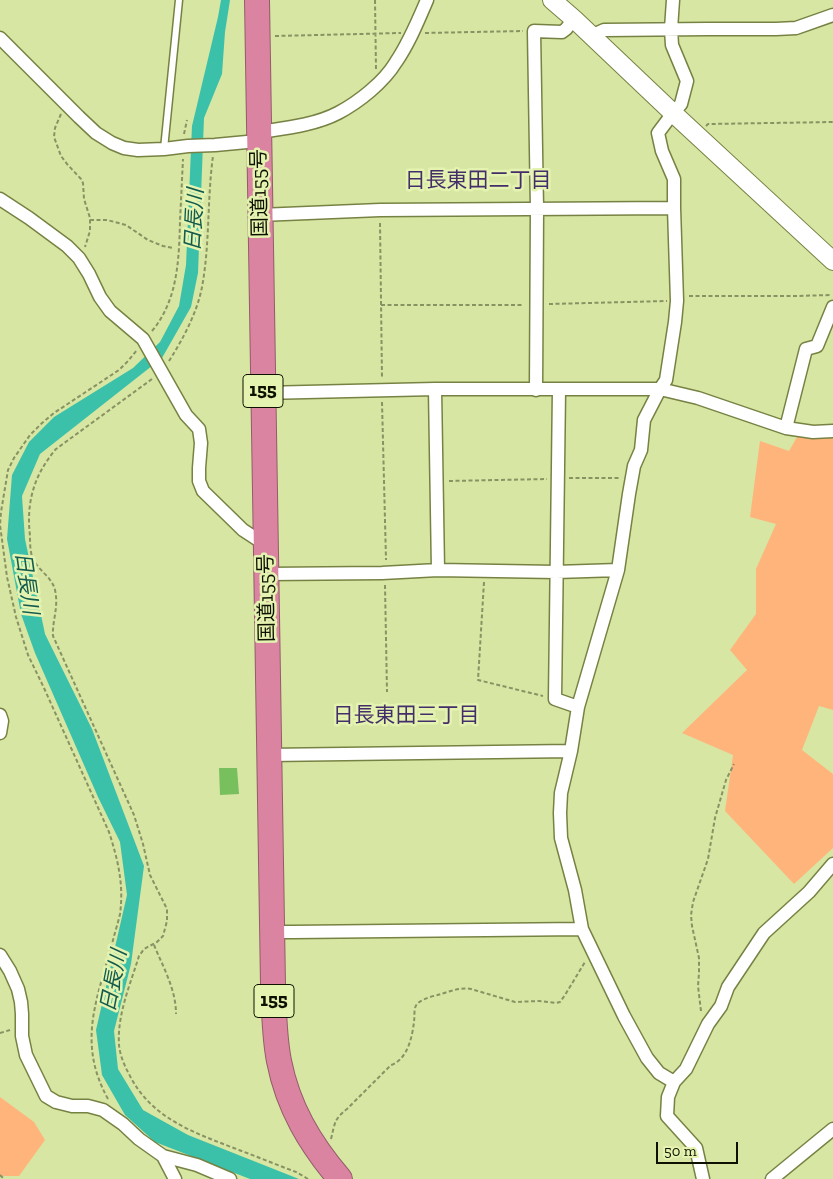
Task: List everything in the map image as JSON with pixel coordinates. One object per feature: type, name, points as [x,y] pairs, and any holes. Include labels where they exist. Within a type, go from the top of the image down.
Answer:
[{"type":"highway","name":"国道155号","points":[[257,0],[275,1032],[278,1060],[285,1087],[294,1108],[315,1148],[340,1179]]},
{"type":"street","points":[[0,38],[96,133],[112,143],[124,148],[138,150],[247,142],[338,113],[360,99],[381,81],[396,63],[413,33],[427,0]]},
{"type":"street","points":[[552,0],[833,261]]},
{"type":"street","points":[[673,0],[672,45],[688,81],[681,104],[658,133],[662,151],[674,179],[675,322],[666,380],[644,420],[641,450],[634,466],[618,570],[578,707],[561,793],[560,812],[561,838],[575,890],[582,928],[624,1016],[647,1058],[659,1072],[674,1082]]},
{"type":"street","points":[[591,36],[604,30],[796,28],[833,15]]},
{"type":"street","points":[[536,390],[537,209],[534,31],[562,32],[574,20]]},
{"type":"street","points":[[0,199],[67,246],[79,258],[90,274],[100,297],[110,311],[145,342],[186,415],[199,429],[201,443],[199,468],[203,491],[244,530],[266,545]]},
{"type":"street","points":[[260,215],[366,210],[674,208]]},
{"type":"street","points":[[786,428],[806,349],[817,346],[833,307]]},
{"type":"street","points":[[435,389],[438,570]]},
{"type":"street","points":[[263,393],[435,389],[660,389],[698,398],[786,428],[813,432],[833,431]]},
{"type":"street","points":[[559,390],[555,699],[578,707]]},
{"type":"street","points":[[267,574],[385,573],[438,570],[556,572],[618,570]]},
{"type":"street","points":[[0,714],[2,721],[0,733]]},
{"type":"street","points":[[269,755],[571,750]]},
{"type":"street","points":[[703,1179],[696,1148],[667,1116],[668,1097],[674,1082],[686,1069],[708,1024],[721,1006],[728,987],[764,933],[809,892],[833,864]]},
{"type":"street","points":[[272,932],[582,928]]},
{"type":"street","points":[[0,955],[10,971],[20,996],[22,1036],[26,1055],[46,1096],[56,1102],[103,1110],[163,1156],[197,1165],[230,1179]]},
{"type":"street","points":[[772,1179],[833,1129]]},
{"type":"street","points":[[163,1156],[175,1179]]},
{"type":"lane","points":[[164,149],[179,0]]},
{"type":"path","points":[[375,0],[376,75],[381,81]]},
{"type":"path","points":[[258,36],[534,31]]},
{"type":"path","points":[[68,106],[62,112],[55,128],[54,137],[61,156],[83,183],[84,200],[90,220],[90,231],[87,244],[79,258]]},
{"type":"path","points":[[118,1121],[100,1082],[94,1063],[91,1036],[96,1002],[120,914],[120,868],[108,832],[28,655],[16,617],[7,577],[0,525],[8,470],[23,444],[54,413],[118,370],[128,361],[145,342],[165,312],[178,268],[186,146],[183,138],[187,120]]},
{"type":"path","points":[[696,135],[708,124],[833,122]]},
{"type":"path","points":[[212,145],[206,253],[201,289],[195,310],[170,359],[160,370],[144,385],[56,449],[46,461],[38,474],[30,503],[28,514],[30,543],[33,558],[51,581],[55,590],[57,608],[53,628],[54,636],[134,815],[150,875],[167,909],[167,921],[163,936],[157,942],[144,949],[139,956],[123,1008],[120,1028],[122,1058],[133,1083],[142,1096],[163,1115],[212,1140],[296,1172],[308,1179]]},
{"type":"path","points":[[90,220],[107,220],[126,225],[148,240],[173,248]]},
{"type":"path","points":[[676,296],[833,295]]},
{"type":"path","points":[[436,481],[632,478]]},
{"type":"path","points":[[484,570],[478,680],[555,699]]},
{"type":"path","points":[[385,573],[387,692]]},
{"type":"path","points":[[708,1024],[704,1020],[701,1010],[698,986],[700,973],[699,958],[691,915],[696,890],[708,859],[715,818],[723,789],[734,764]]},
{"type":"path","points":[[153,944],[172,986],[176,1003],[176,1014]]},
{"type":"path","points":[[326,1161],[335,1121],[339,1115],[405,1054],[412,1032],[416,1004],[465,988],[515,1002],[560,1002],[585,962],[594,954]]},
{"type":"path","points":[[0,1175],[4,1179]]},
{"type":"shaded area","points":[[797,437],[833,438],[833,710],[819,706],[802,750],[833,774],[833,848],[794,884],[725,811],[733,755],[682,733],[747,670],[730,650],[756,614],[756,569],[776,524],[750,517],[760,441],[789,451]]},
{"type":"shaded area","points":[[0,1097],[34,1122],[45,1140],[19,1176],[0,1176]]},
{"type":"water","name":"日長川","points":[[221,0],[230,0],[225,32],[222,74],[204,118],[198,273],[191,307],[162,358],[40,454],[22,496],[25,539],[45,634],[92,729],[144,866],[131,964],[114,1031],[118,1069],[143,1110],[188,1135],[299,1179],[250,1179],[155,1142],[125,1115],[102,1075],[96,1030],[127,895],[120,842],[98,797],[35,653],[21,614],[7,539],[12,475],[29,442],[54,417],[133,368],[160,342],[179,306],[186,265],[192,126]]},
{"type":"building","points":[[219,768],[237,768],[239,794],[220,795]]},
{"type":"district","name":"日長東田二丁目","points":[[478,181]]},
{"type":"district","name":"日長東田三丁目","points":[[406,716]]}]
